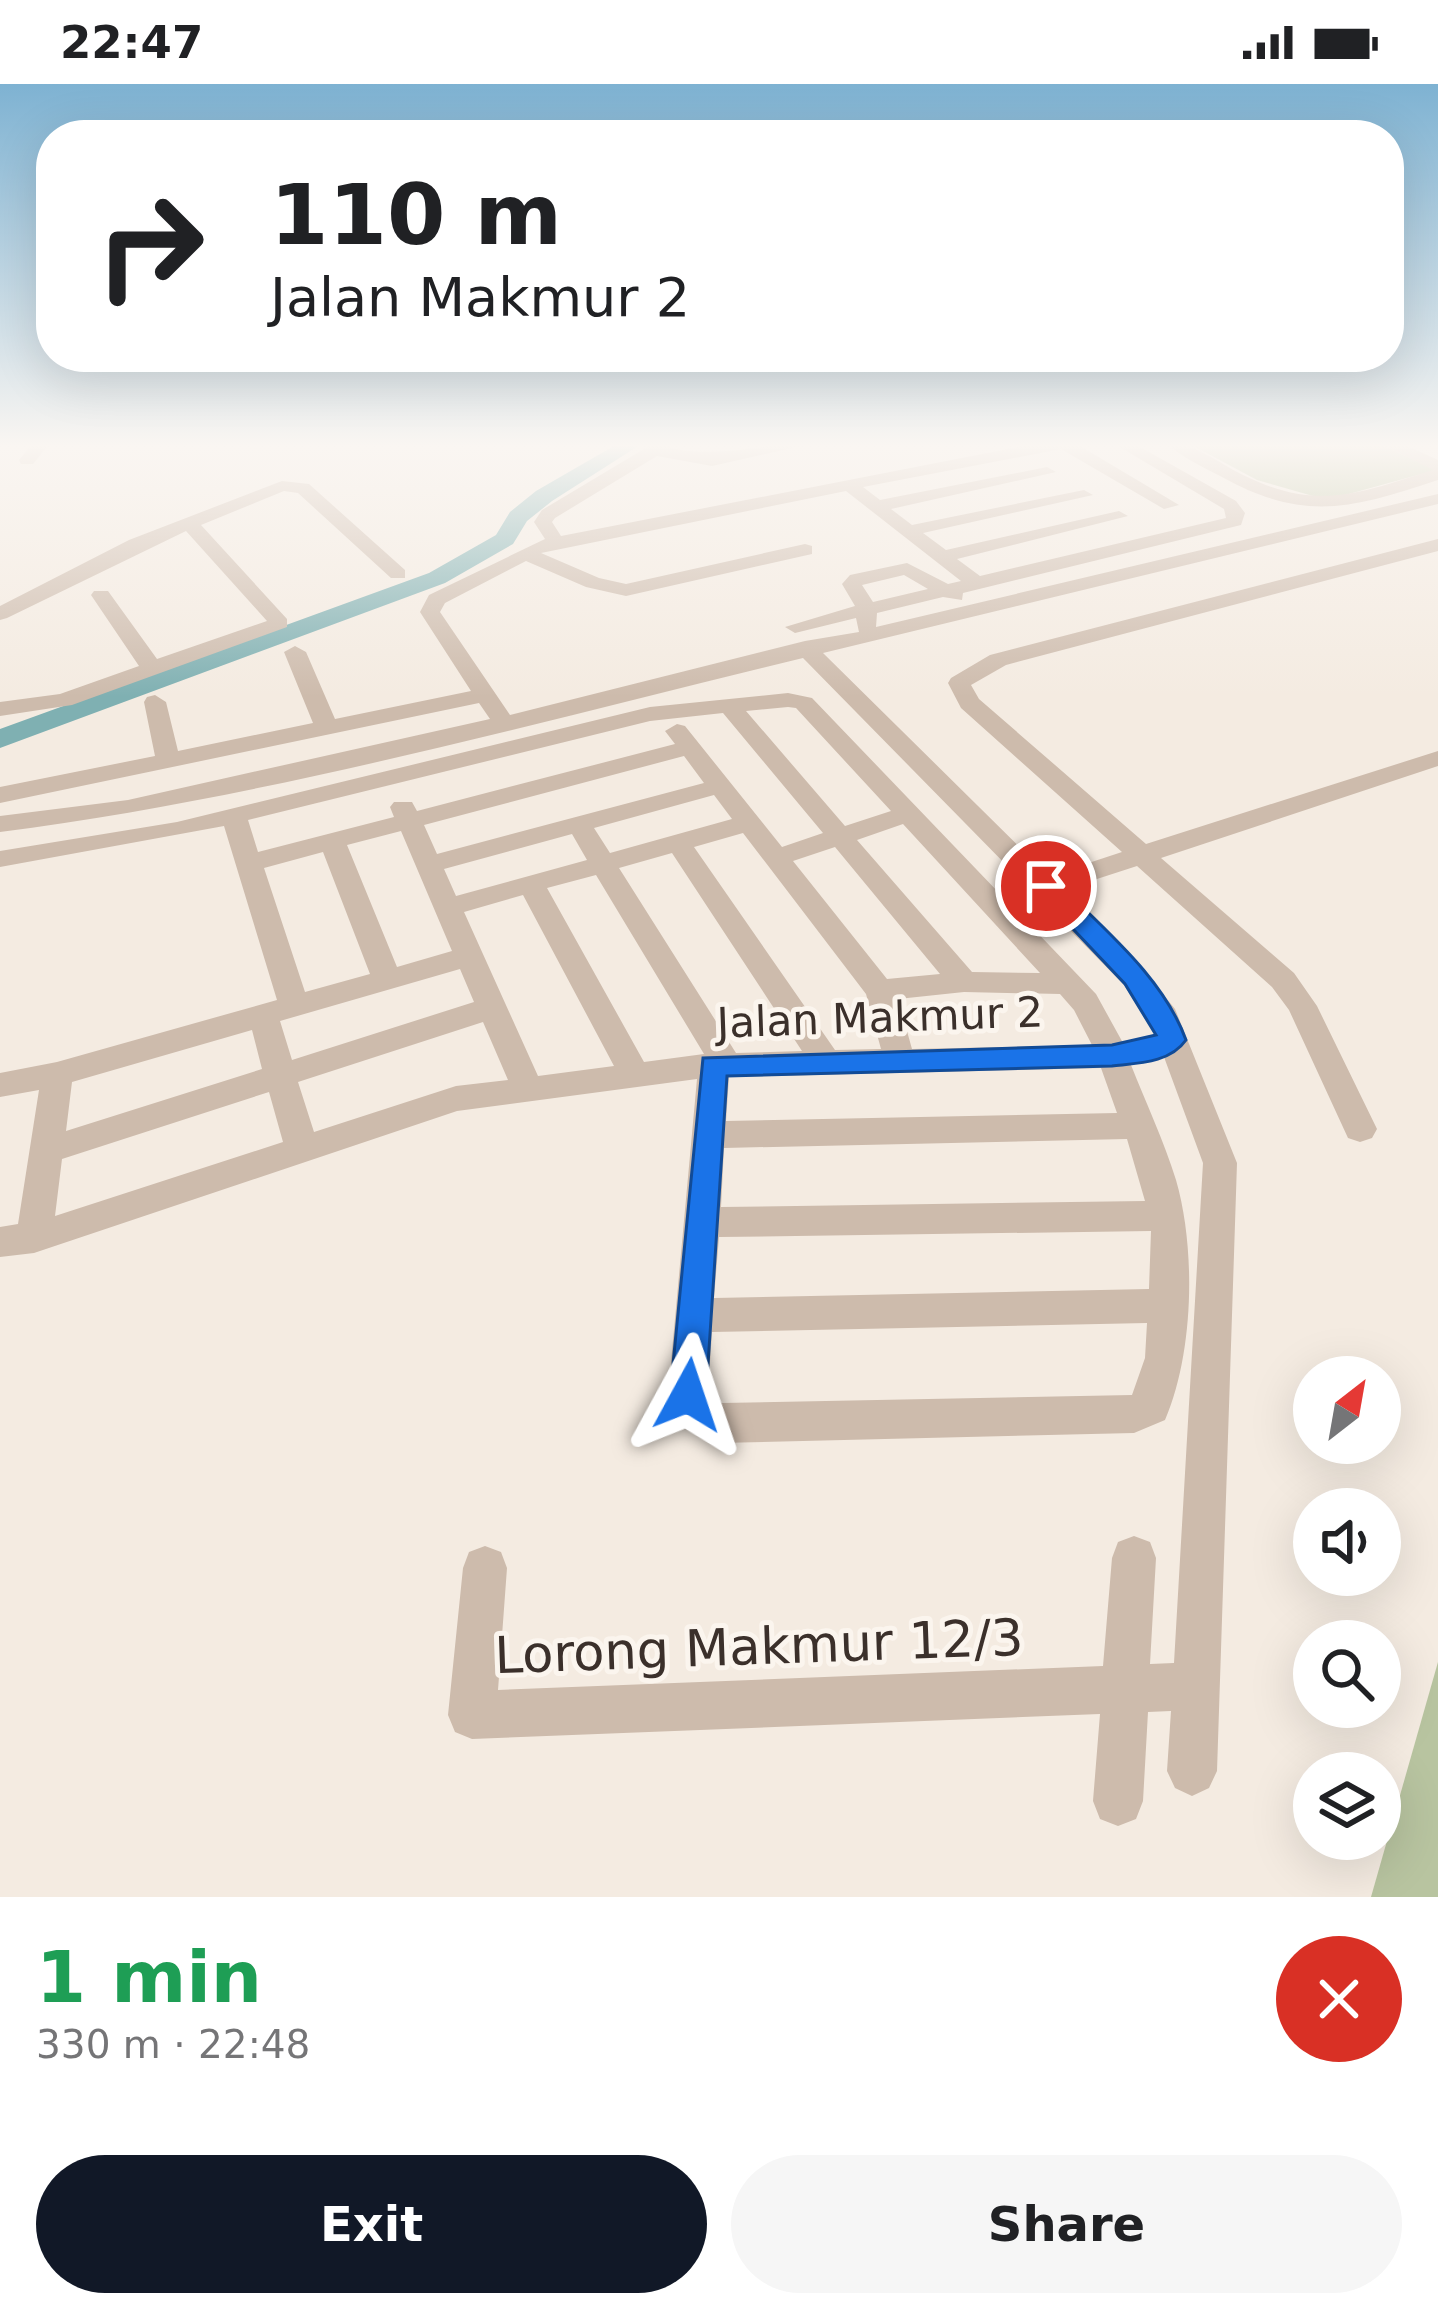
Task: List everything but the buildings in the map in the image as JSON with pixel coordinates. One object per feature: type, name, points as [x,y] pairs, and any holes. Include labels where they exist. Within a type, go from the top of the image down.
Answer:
[{"type":"street","points":[[0,614],[118,552],[178,528]]},
{"type":"street","points":[[0,709],[64,700],[280,622],[193,528]]},
{"type":"street","points":[[344,528],[398,574]]},
{"type":"street","points":[[547,528],[556,542]]},
{"type":"street","points":[[503,722],[429,606],[524,553],[630,528]]},
{"type":"street","points":[[904,528],[976,583]]},
{"type":"street","points":[[908,531],[925,528]]},
{"type":"street","points":[[942,557],[1069,528]]},
{"type":"street","points":[[1138,528],[1159,541]]},
{"type":"street","points":[[866,621],[944,591],[1210,528]]},
{"type":"street","points":[[1304,528],[1310,531]]},
{"type":"street","points":[[0,824],[128,808],[503,722],[866,621],[976,608],[1324,528]]},
{"type":"street","points":[[1360,1129],[1302,1006],[1283,980],[959,692],[964,676],[998,660],[1438,545]]},
{"type":"street","points":[[524,553],[593,583],[626,590],[805,550]]},
{"type":"street","points":[[866,621],[852,584],[907,568],[976,608]]},
{"type":"street","points":[[101,595],[152,668]]},
{"type":"street","points":[[800,637],[1134,978],[1164,1017],[1220,1162],[1192,1771]]},
{"type":"street","points":[[296,652],[327,728]]},
{"type":"street","points":[[0,795],[483,695]]},
{"type":"street","points":[[0,859],[234,817],[662,712],[788,700],[804,703],[1093,1016],[1138,1126],[1166,1216],[1168,1306],[1158,1395],[1151,1406],[1134,1414],[719,1423],[700,1413],[688,1395],[709,1135],[720,1065],[579,825]]},
{"type":"street","points":[[155,702],[168,761]]},
{"type":"street","points":[[728,705],[964,982]]},
{"type":"street","points":[[662,712],[879,990],[899,1061]]},
{"type":"street","points":[[249,862],[690,747]]},
{"type":"street","points":[[1046,886],[1432,765]]},
{"type":"street","points":[[390,780],[527,1087]]},
{"type":"street","points":[[429,865],[720,786]]},
{"type":"street","points":[[776,857],[910,813]]},
{"type":"street","points":[[234,817],[249,862],[279,1012],[281,1077],[302,1150]]},
{"type":"street","points":[[448,907],[749,824]]},
{"type":"street","points":[[332,841],[388,981]]},
{"type":"street","points":[[678,843],[826,1062]]},
{"type":"street","points":[[531,884],[634,1074]]},
{"type":"street","points":[[0,1085],[57,1074],[471,956]]},
{"type":"street","points":[[879,990],[964,982],[1068,984]]},
{"type":"street","points":[[46,1151],[494,1007]]},
{"type":"street","name":"Jalan Makmur 2","points":[[17,1240],[456,1100],[527,1087],[720,1065],[1112,1056],[1149,1052],[1172,1040]]},
{"type":"street","points":[[17,1240],[46,1151],[57,1074]]},
{"type":"street","points":[[709,1135],[1138,1126]]},
{"type":"street","points":[[704,1222],[1166,1216]]},
{"type":"street","points":[[695,1315],[1168,1306]]},
{"type":"street","points":[[1118,1802],[1134,1558]]},
{"type":"street","name":"Lorong Makmur 12/3","points":[[485,1568],[472,1715],[1196,1686]]},
{"type":"green space","points":[[1438,1662],[1438,1897],[1371,1897],[1382,1860],[1401,1860],[1401,1792]]},
{"type":"waterway","points":[[0,739],[437,578],[505,539],[512,528]]},
{"type":"route","points":[[688,1395],[714,1065],[1112,1056],[1149,1052],[1172,1040],[1164,1017],[1134,978],[1046,886]]}]
